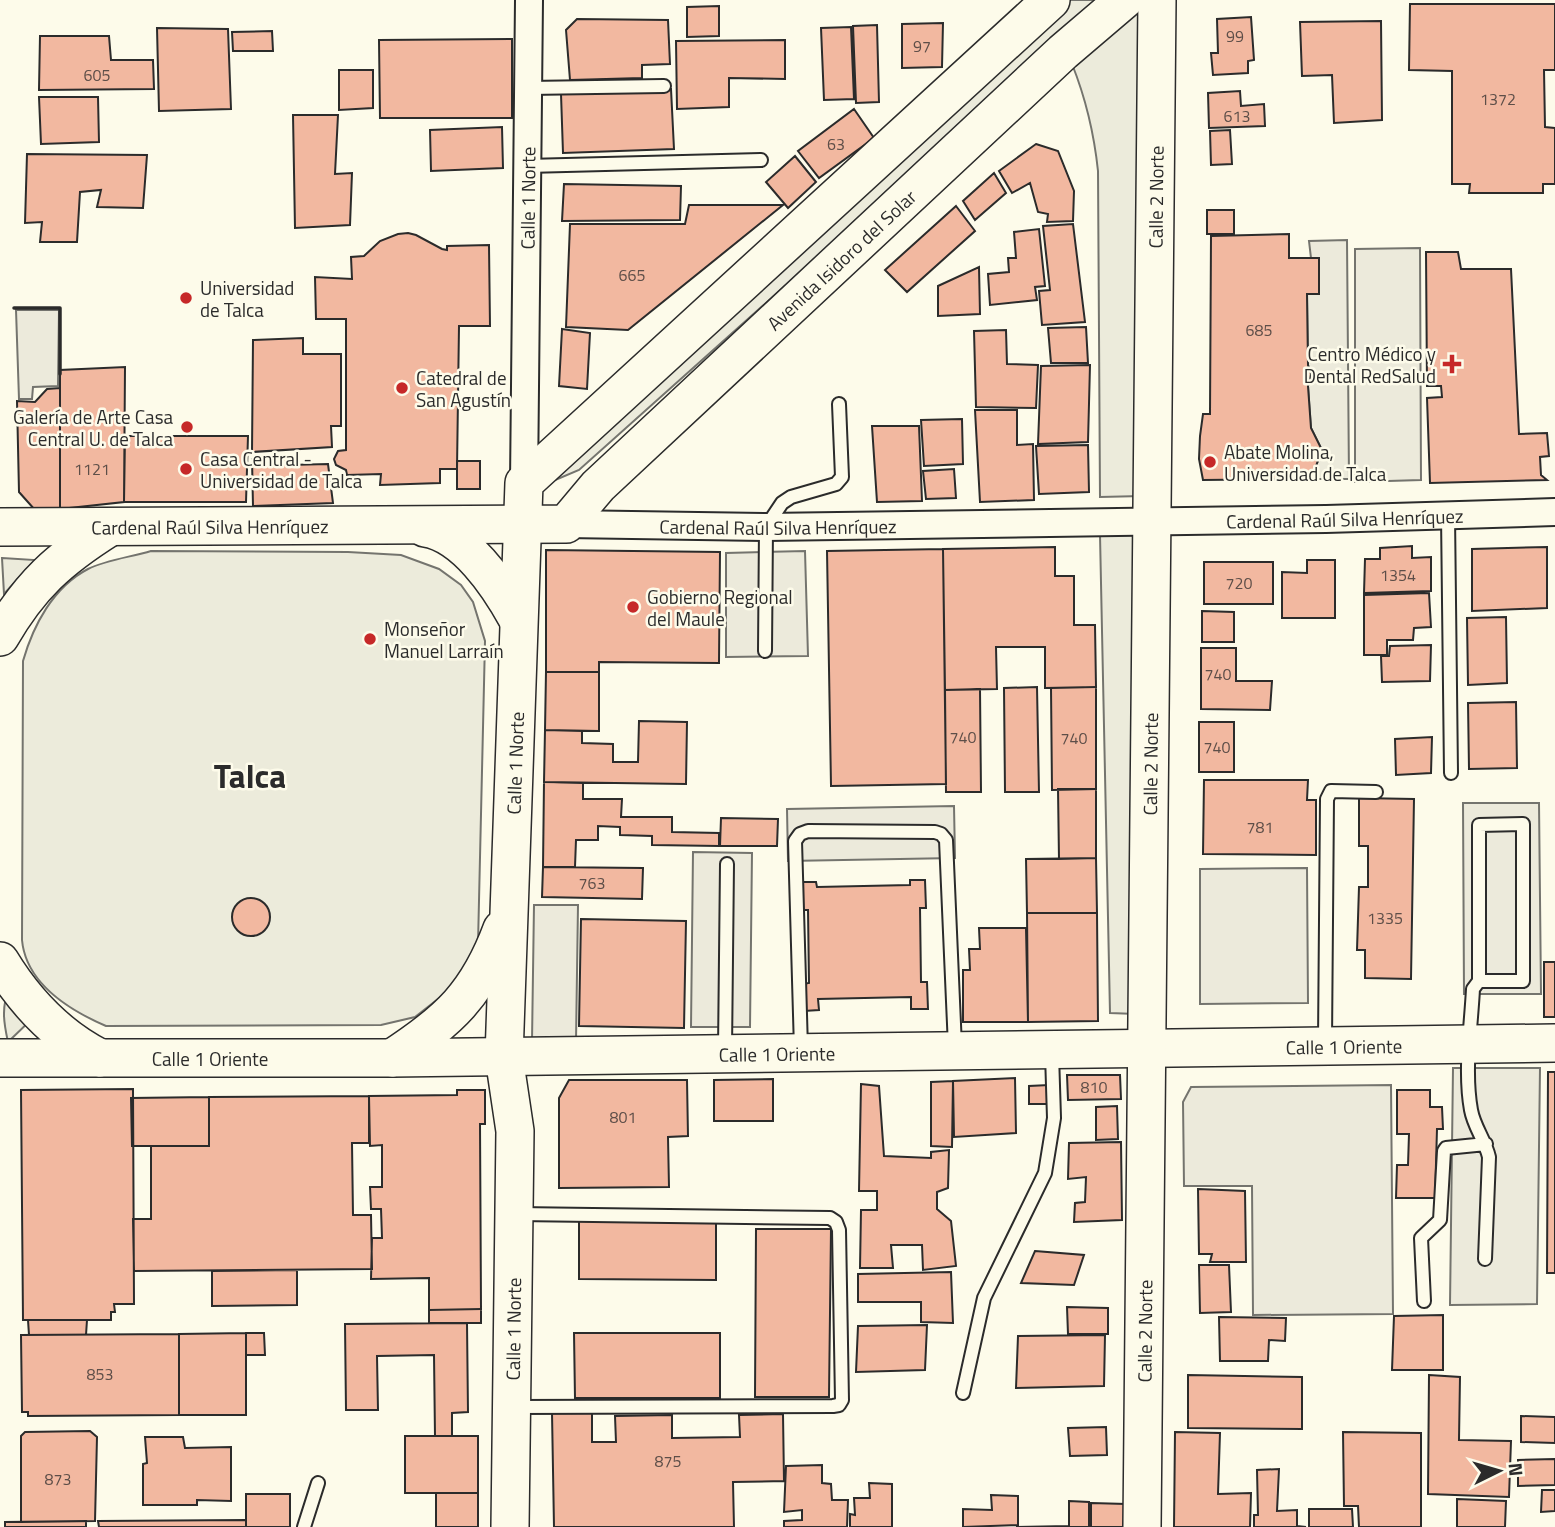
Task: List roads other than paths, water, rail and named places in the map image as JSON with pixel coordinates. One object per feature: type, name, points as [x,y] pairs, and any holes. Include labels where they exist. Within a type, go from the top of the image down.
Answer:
[{"type":"main road","points":[[524,483],[1051,0]]},
{"type":"main road","name":"Avenida Isidoro del Solar","points":[[566,524],[598,486],[1063,52],[1124,0]]},
{"type":"main road","name":"Calle 2 Norte","points":[[1142,1527],[1157,0]]},
{"type":"main road","name":"Calle 1 Norte","points":[[510,1527],[514,1131],[504,1056],[517,618],[524,483]]},
{"type":"main road","name":"Cardenal Raúl Silva Henríquez","points":[[0,527],[566,524]]},
{"type":"main road","points":[[414,526],[435,529],[475,559],[499,586],[517,618]]},
{"type":"main road","points":[[0,637],[32,589],[83,545],[110,527]]},
{"type":"main road","points":[[392,1058],[428,1035],[459,1007],[480,978],[509,911]]},
{"type":"main road","points":[[0,961],[27,1000],[45,1018],[81,1048],[100,1058]]},
{"type":"main road","name":"Calle 1 Oriente","points":[[0,1058],[392,1058],[1555,1043]]},
{"type":"street","name":"Calle 1 Norte","points":[[524,483],[529,0]]},
{"type":"street","name":"Cardenal Raúl Silva Henríquez","points":[[566,524],[766,527],[1326,519],[1555,512]]},
{"type":"lane","points":[[528,88],[664,86]]},
{"type":"lane","points":[[527,166],[761,160]]},
{"type":"lane","points":[[765,651],[766,527],[790,496],[836,484],[842,477],[839,404]]},
{"type":"lane","points":[[1448,514],[1451,773]]},
{"type":"lane","points":[[1325,1046],[1327,799],[1331,791],[1376,793]]},
{"type":"lane","points":[[1479,981],[1523,981],[1523,824],[1479,825],[1479,981],[1474,989],[1469,1076],[1471,1111],[1489,1157],[1485,1259]]},
{"type":"lane","points":[[801,1053],[795,841],[800,834],[808,831],[935,832],[946,840],[955,1051]]},
{"type":"lane","points":[[725,1054],[727,864]]},
{"type":"lane","points":[[963,1393],[984,1298],[1045,1173],[1054,1118],[1052,1050]]},
{"type":"lane","points":[[1424,1301],[1422,1238],[1440,1220],[1444,1151],[1446,1148],[1486,1144]]},
{"type":"lane","points":[[511,1407],[833,1406],[839,1405],[842,1400],[839,1230],[836,1222],[830,1218],[515,1213]]},
{"type":"lane","points":[[304,1527],[318,1483]]},
{"type":"place","name":"Universidad de Talca","points":[[186,298]]},
{"type":"place","name":"Centro Médico y Dental RedSalud","points":[[1452,364]]},
{"type":"place","name":"Catedral de San Agustín","points":[[402,388]]},
{"type":"place","name":"Galería de Arte Casa Central U. de Talca","points":[[187,427]]},
{"type":"place","name":"Abate Molina, Universidad de Talca","points":[[1210,462]]},
{"type":"place","name":"Casa Central - Universidad de Talca","points":[[186,469]]},
{"type":"place","name":"Gobierno Regional del Maule","points":[[633,607]]},
{"type":"place","name":"Monseñor Manuel Larraín","points":[[370,639]]},
{"type":"district","name":"Talca","points":[[250,776]]}]
